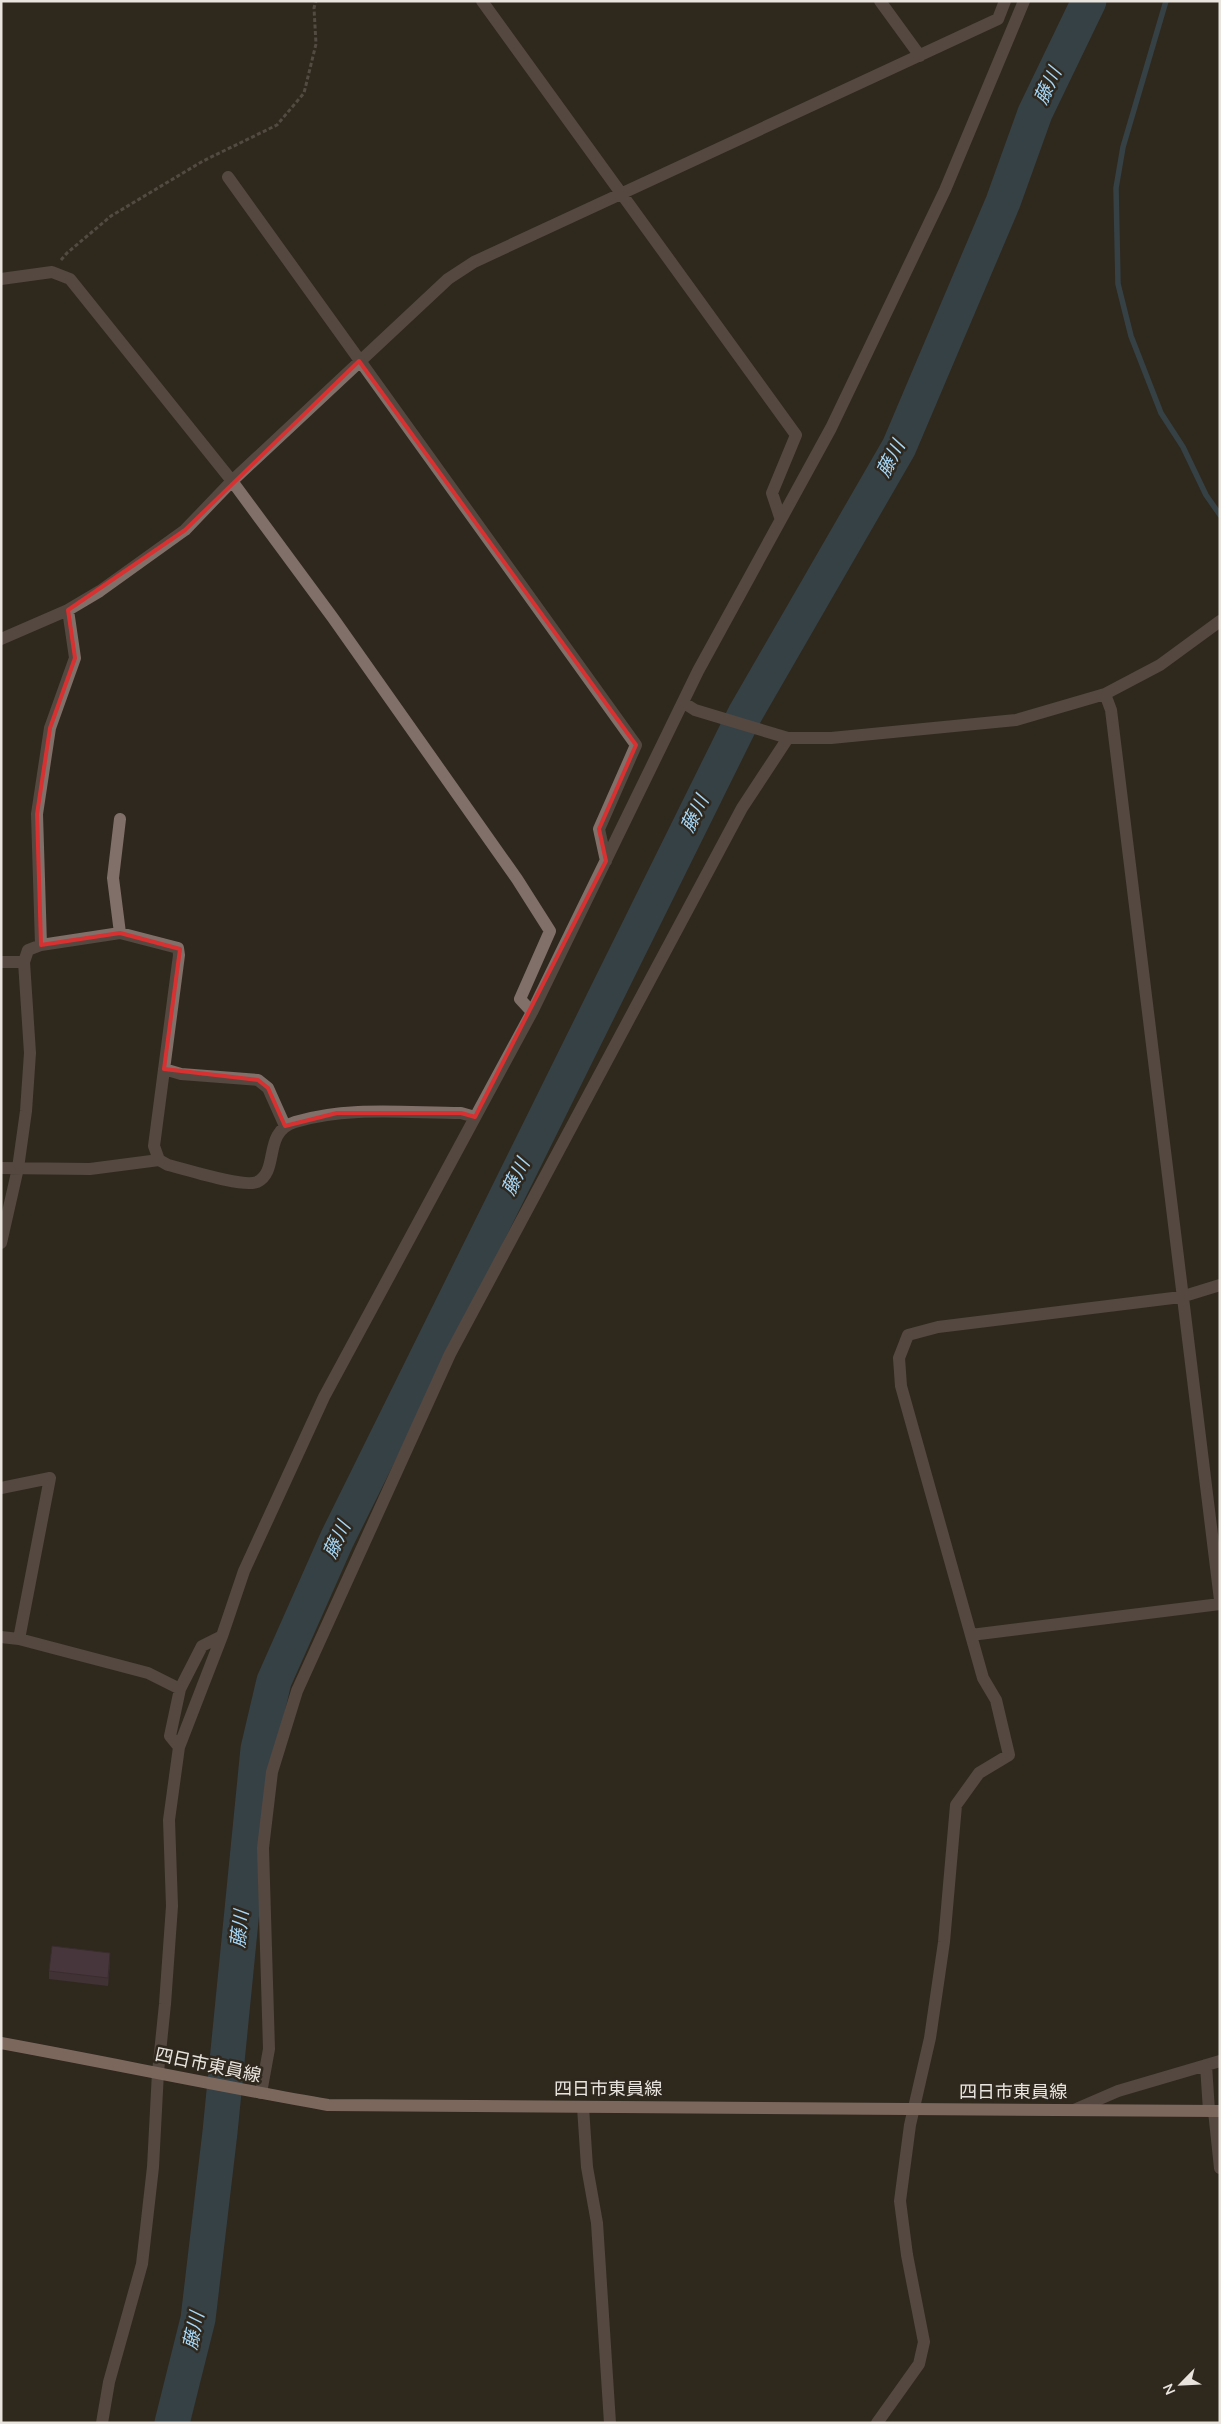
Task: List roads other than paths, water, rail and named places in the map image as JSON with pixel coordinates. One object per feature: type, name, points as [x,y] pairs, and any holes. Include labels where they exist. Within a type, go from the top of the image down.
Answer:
[{"type":"main road","name":"四日市東員線","points":[[1,2042],[158,2072],[189,2080],[328,2105],[1214,2111]]},
{"type":"street","points":[[482,1],[796,435],[772,494],[780,517]]},
{"type":"street","points":[[880,1],[920,56]]},
{"type":"street","points":[[1,638],[68,610],[100,591],[185,530],[232,482],[359,361],[454,274],[474,262],[620,193],[998,19],[1005,1]]},
{"type":"street","points":[[102,2423],[109,2382],[142,2264],[153,2167],[158,2072],[165,2004],[172,1906],[170,1820],[179,1747],[222,1636],[244,1571],[324,1397],[532,1012],[698,671],[780,517],[831,428],[946,190],[1024,1]]},
{"type":"street","points":[[228,177],[636,745],[599,829],[606,861]]},
{"type":"street","points":[[1,279],[52,272],[70,279],[83,292],[232,482],[338,626],[518,879],[550,931],[520,999],[532,1012]]},
{"type":"street","points":[[41,945],[37,814],[50,728],[75,658],[68,610]]},
{"type":"street","points":[[684,703],[695,710],[788,738],[831,738],[1016,720],[1105,694],[1160,665],[1220,621]]},
{"type":"street","points":[[1105,694],[1111,710],[1181,1297],[1220,1600]]},
{"type":"street","points":[[260,2093],[269,2049],[263,1848],[272,1772],[297,1691],[450,1354],[742,808],[788,738]]},
{"type":"street","points":[[120,819],[113,878],[120,933]]},
{"type":"street","points":[[1,1243],[18,1168],[30,1053],[24,962],[28,950],[41,945],[120,933],[178,948],[179,955],[154,1146],[159,1160],[168,1165],[240,1183],[257,1182],[266,1175],[277,1134],[285,1126],[336,1113],[462,1112],[475,1117]]},
{"type":"street","points":[[1,962],[24,962]]},
{"type":"street","points":[[164,1069],[181,1074],[258,1080],[268,1088],[285,1126]]},
{"type":"street","points":[[1,1168],[90,1168],[159,1160]]},
{"type":"street","points":[[877,2423],[919,2364],[924,2342],[907,2255],[900,2201],[914,2108],[930,2038],[944,1942],[956,1805],[979,1773],[1009,1755],[996,1700],[983,1678],[901,1386],[899,1358],[908,1335],[938,1327],[1181,1297],[1220,1285]]},
{"type":"street","points":[[1,1488],[50,1478],[19,1639]]},
{"type":"street","points":[[971,1635],[1220,1604]]},
{"type":"street","points":[[179,1747],[170,1736],[180,1689],[202,1646],[222,1636]]},
{"type":"street","points":[[1,1637],[19,1639],[148,1674],[180,1689]]},
{"type":"street","points":[[1074,2110],[1118,2091],[1220,2061]]},
{"type":"street","points":[[1206,2065],[1214,2111],[1220,2168]]},
{"type":"street","points":[[583,2107],[587,2167],[597,2223],[610,2423]]},
{"type":"waterway","name":"藤川","points":[[172,2423],[198,2319],[220,2132],[258,1749],[274,1681],[337,1539],[745,714],[899,447],[1003,202],[1035,113],[1089,1]]},
{"type":"waterway","points":[[1166,1],[1123,147],[1116,188],[1118,284],[1131,336],[1161,413],[1183,447],[1206,495],[1220,515]]}]
